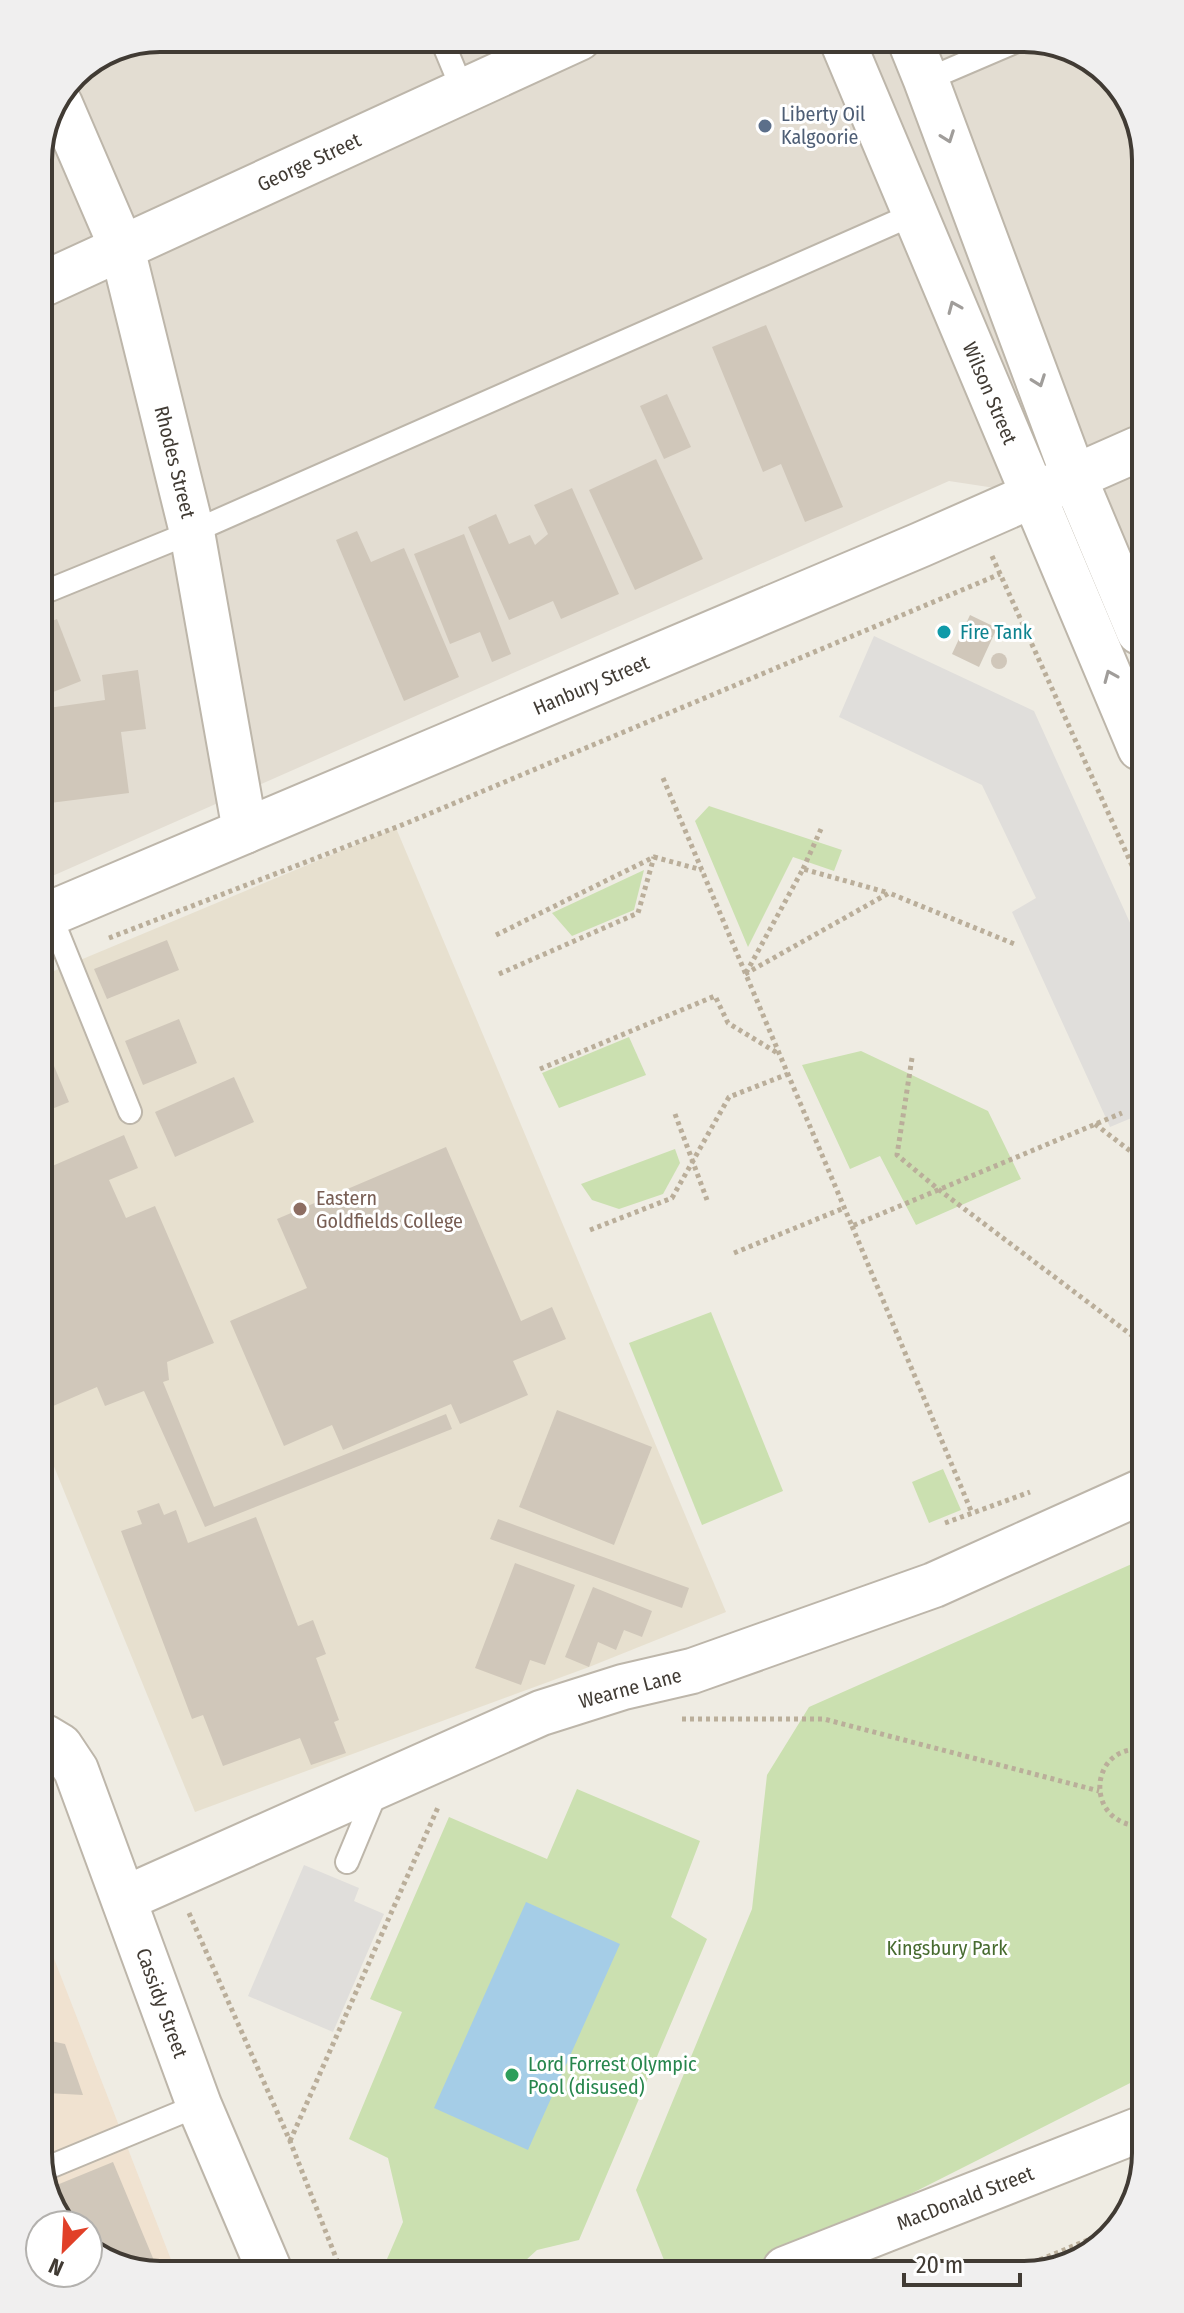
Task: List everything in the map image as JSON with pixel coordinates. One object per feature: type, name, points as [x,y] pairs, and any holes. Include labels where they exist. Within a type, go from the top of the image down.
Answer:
[{"type":"street","name":"George Street","points":[[52,280],[548,52]]},
{"type":"street","name":"Wilson Street","points":[[847,52],[1132,729]]},
{"type":"street","points":[[915,52],[1074,477],[1132,615]]},
{"type":"street","name":"Rhodes Street","points":[[63,112],[122,248],[192,532],[245,831]]},
{"type":"street","name":"Hanbury Street","points":[[52,912],[920,545],[1132,452]]},
{"type":"street","name":"Wearne Lane","points":[[124,1899],[541,1713],[623,1687],[692,1671],[934,1585],[1132,1496]]},
{"type":"street","name":"Cassidy Street","points":[[52,1742],[67,1753],[76,1770],[199,2105],[265,2261]]},
{"type":"street","name":"MacDonald Street","points":[[805,2261],[1132,2133]]},
{"type":"lane","points":[[447,52],[463,91]]},
{"type":"lane","points":[[926,80],[991,52]]},
{"type":"lane","points":[[52,589],[192,532],[914,214]]},
{"type":"lane","points":[[52,926],[67,954],[130,1112]]},
{"type":"lane","points":[[347,1862],[378,1787]]},
{"type":"lane","points":[[53,2165],[199,2105]]},
{"type":"path","points":[[992,554],[1132,865]]},
{"type":"path","points":[[67,954],[407,823],[1000,574]]},
{"type":"path","points":[[663,778],[972,1513]]},
{"type":"path","points":[[745,974],[803,869],[821,829]]},
{"type":"path","points":[[496,935],[654,857],[702,870]]},
{"type":"path","points":[[499,974],[638,913],[654,857]]},
{"type":"path","points":[[803,869],[889,893],[1017,945]]},
{"type":"path","points":[[745,974],[889,893]]},
{"type":"path","points":[[540,1069],[715,996],[728,1023],[779,1054]]},
{"type":"path","points":[[912,1058],[897,1155],[1132,1335]]},
{"type":"path","points":[[590,1230],[672,1198],[729,1097],[788,1074]]},
{"type":"path","points":[[852,1226],[1122,1113]]},
{"type":"path","points":[[675,1114],[707,1200]]},
{"type":"path","points":[[1095,1124],[1132,1152]]},
{"type":"path","points":[[734,1253],[844,1208]]},
{"type":"path","points":[[667,1719],[824,1719],[1099,1791]]},
{"type":"path","points":[[1132,1750],[1115,1756],[1106,1765],[1100,1777],[1099,1791],[1109,1814],[1132,1826]]},
{"type":"path","points":[[290,2141],[439,1805]]},
{"type":"path","points":[[173,1877],[290,2141],[337,2261]]},
{"type":"path","points":[[1041,2259],[1089,2239]]},
{"type":"shaded area","points":[[160,52],[1031,52],[1072,63],[1110,94],[1124,119],[1130,139],[1132,615],[1074,477],[1034,494],[949,481],[52,876],[52,153],[63,112],[74,94],[106,66],[139,54]]},
{"type":"shaded area","points":[[874,636],[1034,711],[1132,927],[1132,1118],[1110,1127],[1012,912],[1036,898],[982,785],[839,717]]},
{"type":"shaded area","name":"Eastern Goldfields College","points":[[396,828],[726,1612],[589,1667],[195,1812],[52,1462],[52,972]]},
{"type":"shaded area","points":[[304,1865],[359,1888],[354,1901],[384,1914],[333,2032],[248,1996]]},
{"type":"shaded area","points":[[52,1953],[172,2261],[127,2255],[104,2238],[104,2209],[67,2209],[54,2174]]},
{"type":"green space","points":[[709,806],[842,850],[834,871],[793,857],[748,947],[695,821]]},
{"type":"green space","points":[[644,870],[634,910],[572,936],[552,913]]},
{"type":"green space","points":[[629,1037],[646,1075],[559,1108],[542,1073]]},
{"type":"green space","points":[[861,1051],[988,1111],[1021,1179],[916,1225],[880,1156],[850,1169],[802,1065]]},
{"type":"green space","points":[[675,1149],[680,1163],[663,1194],[619,1209],[592,1200],[581,1184]]},
{"type":"green space","points":[[711,1312],[783,1491],[702,1525],[629,1343]]},
{"type":"green space","points":[[943,1469],[961,1510],[929,1523],[912,1482]]},
{"type":"green space","name":"Kingsbury Park","points":[[1132,1564],[1132,2082],[778,2261],[664,2261],[636,2190],[752,1909],[767,1775],[809,1707]]},
{"type":"green space","name":"Lord Forrest Olympic Pool (disused)","points":[[577,1789],[700,1841],[671,1917],[707,1939],[579,2240],[537,2250],[525,2261],[392,2261],[387,2259],[403,2222],[388,2158],[349,2139],[402,2012],[370,1999],[449,1817],[547,1859]]},
{"type":"water","points":[[526,1902],[620,1944],[528,2150],[434,2108]]},
{"type":"building","points":[[766,325],[843,507],[805,522],[781,464],[763,472],[712,347]]},
{"type":"building","points":[[667,394],[691,447],[664,459],[640,406]]},
{"type":"building","points":[[656,459],[703,559],[635,590],[589,490]]},
{"type":"building","points":[[572,488],[619,594],[561,619],[553,601],[509,620],[468,527],[496,514],[509,544],[530,535],[535,545],[548,534],[534,505]]},
{"type":"building","points":[[357,531],[371,562],[404,548],[459,677],[404,701],[336,540]]},
{"type":"building","points":[[464,534],[511,654],[492,662],[480,632],[450,644],[414,554]]},
{"type":"building","points":[[970,615],[997,628],[979,667],[952,654]]},
{"type":"building","points":[[57,619],[81,681],[52,692],[52,621]]},
{"type":"building","name":"Fire Tank","points":[[944,624],[950,626],[950,638],[944,640],[938,638],[936,632],[938,626]]},
{"type":"building","name":"Fire Tank","points":[[999,653],[1005,655],[1005,667],[999,669],[993,667],[991,661],[993,655]]},
{"type":"building","points":[[138,670],[146,729],[121,732],[129,793],[52,803],[52,707],[105,700],[102,675]]},
{"type":"building","points":[[167,940],[179,970],[107,999],[94,969]]},
{"type":"building","points":[[179,1019],[197,1063],[143,1085],[125,1041]]},
{"type":"building","points":[[52,1061],[69,1102],[52,1109]]},
{"type":"building","points":[[234,1077],[254,1122],[175,1157],[155,1112]]},
{"type":"building","points":[[124,1135],[138,1168],[109,1180],[126,1218],[155,1206],[214,1343],[167,1362],[169,1380],[163,1382],[214,1507],[446,1414],[452,1429],[205,1527],[144,1391],[105,1406],[97,1387],[52,1407],[52,1166]]},
{"type":"building","points":[[446,1147],[521,1321],[552,1307],[566,1339],[513,1361],[528,1395],[460,1424],[451,1404],[343,1450],[332,1425],[284,1446],[230,1321],[307,1288],[277,1219]]},
{"type":"building","points":[[557,1410],[652,1447],[614,1545],[519,1507]]},
{"type":"building","points":[[159,1503],[164,1515],[176,1510],[188,1543],[256,1517],[298,1626],[313,1620],[326,1654],[316,1658],[339,1720],[334,1722],[346,1753],[311,1765],[300,1738],[223,1766],[203,1715],[192,1719],[121,1531],[142,1524],[137,1511]]},
{"type":"building","points":[[498,1519],[689,1588],[682,1608],[490,1539]]},
{"type":"building","points":[[515,1563],[575,1585],[545,1665],[530,1660],[521,1685],[475,1668]]},
{"type":"building","points":[[593,1587],[652,1611],[642,1637],[624,1630],[616,1650],[598,1642],[589,1667],[565,1657]]},
{"type":"building","points":[[52,2041],[65,2044],[83,2095],[52,2093]]},
{"type":"building","points":[[113,2162],[154,2261],[119,2253],[104,2246],[104,2209],[67,2209],[57,2185]]},
{"type":"place","name":"Liberty Oil Kalgoorie","points":[[765,126]]},
{"type":"place","name":"Fire Tank","points":[[944,632]]},
{"type":"place","name":"Eastern Goldfields College","points":[[300,1209]]},
{"type":"place","name":"Lord Forrest Olympic Pool (disused)","points":[[512,2075]]}]
